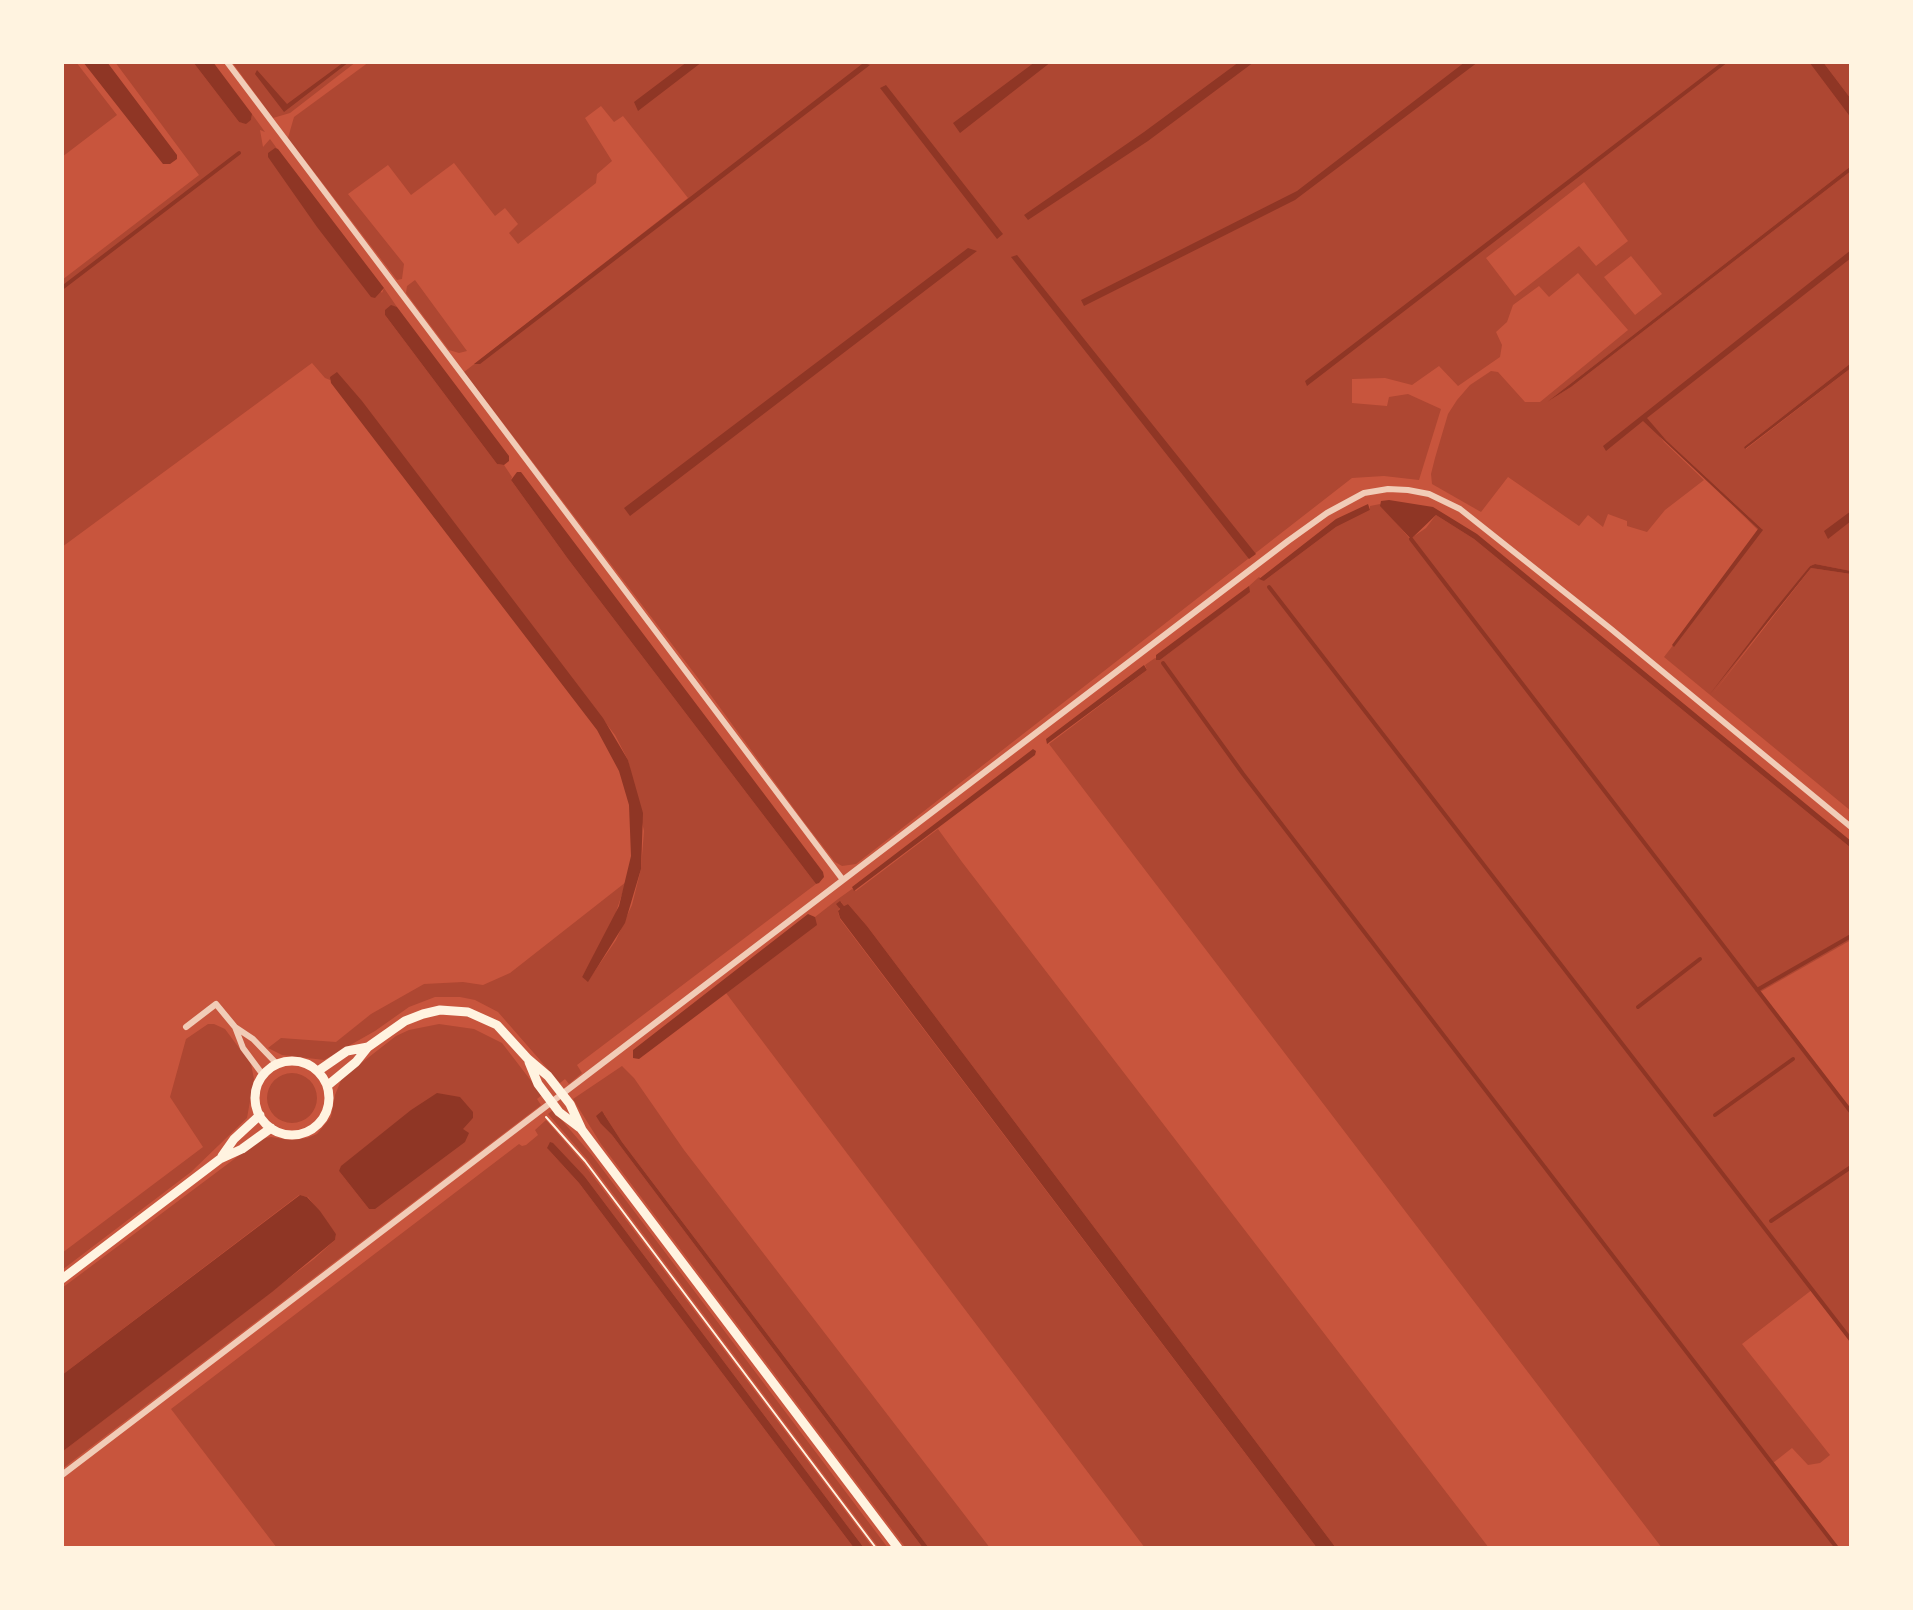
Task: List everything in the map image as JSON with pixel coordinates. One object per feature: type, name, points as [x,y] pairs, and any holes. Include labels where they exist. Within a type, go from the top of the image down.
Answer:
[{"type":"main road","points":[[327,1086],[356,1062],[368,1047],[405,1021],[440,1010],[456,1010],[480,1016],[497,1025],[562,1093],[582,1130],[898,1548]]},
{"type":"main road","points":[[318,1071],[347,1051],[368,1047]]},
{"type":"main road","points":[[528,1059],[538,1084],[559,1112],[582,1130]]},
{"type":"main road","points":[[294,1061],[303,1062],[318,1071],[327,1086],[327,1111],[311,1129],[295,1134],[271,1128],[260,1115],[256,1099],[263,1075],[277,1064],[294,1061]]},
{"type":"main road","points":[[220,1159],[234,1139],[260,1115]]},
{"type":"main road","points":[[62,1279],[220,1159],[242,1149],[271,1128]]},
{"type":"street","points":[[227,62],[843,880]]},
{"type":"street","points":[[62,1475],[1314,521],[1364,493],[1388,489],[1429,494],[1446,500],[1484,525],[1851,827]]},
{"type":"street","points":[[186,1027],[216,1004],[235,1027],[253,1039],[277,1064]]},
{"type":"street","points":[[235,1027],[243,1048],[263,1075]]},
{"type":"path","points":[[540,1110],[585,1161],[876,1548]]},
{"type":"shaded area","points":[[62,62],[76,62],[117,115],[62,157]]},
{"type":"shaded area","points":[[83,62],[107,62],[177,159],[163,164]]},
{"type":"shaded area","points":[[115,62],[193,62],[239,122],[251,120],[252,114],[265,132],[260,130],[263,147],[270,139],[382,293],[384,288],[397,307],[391,306],[385,315],[497,464],[504,465],[511,480],[568,559],[816,884],[577,1065],[582,1073],[569,1084],[565,1079],[560,1083],[498,1012],[475,1000],[460,997],[435,997],[409,1007],[324,1060],[282,1055],[268,1048],[281,1038],[336,1042],[371,1014],[424,984],[463,982],[483,985],[510,973],[626,882],[613,921],[582,977],[588,981],[616,940],[632,905],[641,869],[644,831],[628,760],[615,735],[337,373],[330,380],[325,378],[312,363],[62,547],[62,280],[199,175]]},
{"type":"shaded area","points":[[193,62],[213,62],[252,114],[251,120],[246,124],[239,122]]},
{"type":"shaded area","points":[[232,62],[356,62],[290,113],[273,118]]},
{"type":"shaded area","points":[[344,62],[349,62],[284,112],[255,74],[257,70],[287,104]]},
{"type":"shaded area","points":[[369,62],[1809,62],[1851,118],[1851,166],[1547,402],[1571,387],[1851,171],[1851,363],[1744,447],[1746,449],[1851,368],[1851,571],[1815,564],[1810,566],[1712,695],[1811,568],[1851,574],[1851,811],[1664,657],[1760,532],[1735,508],[1760,531],[1762,529],[1647,419],[1664,442],[1704,480],[1665,510],[1647,532],[1627,526],[1627,521],[1608,514],[1603,527],[1588,515],[1579,526],[1508,477],[1481,512],[1432,484],[1431,474],[1448,414],[1470,385],[1491,371],[1498,372],[1525,402],[1540,402],[1628,330],[1578,273],[1549,297],[1539,286],[1513,305],[1507,322],[1496,332],[1502,345],[1500,357],[1458,386],[1439,366],[1412,385],[1385,378],[1352,379],[1352,403],[1387,406],[1389,397],[1408,394],[1441,409],[1419,480],[1384,476],[1352,478],[856,864],[842,866],[835,862],[804,822],[464,372],[688,198],[623,116],[614,122],[601,106],[585,118],[612,161],[597,174],[596,183],[518,244],[509,233],[518,224],[505,208],[495,216],[454,163],[411,195],[388,165],[348,194],[404,264],[402,279],[397,280],[288,138],[294,117]],"holes":[[[1584,182],[1628,241],[1596,266],[1579,246],[1515,296],[1486,258]],[[1631,256],[1662,294],[1635,315],[1604,277]]]},
{"type":"shaded area","points":[[687,62],[702,62],[638,111],[634,102]]},
{"type":"shaded area","points":[[1035,62],[1051,62],[960,133],[953,123]]},
{"type":"shaded area","points":[[1239,62],[1254,62],[1148,141],[1028,220],[1024,215],[1144,132]]},
{"type":"shaded area","points":[[1465,62],[1478,62],[1295,200],[1084,306],[1081,300],[1297,191]]},
{"type":"shaded area","points":[[1722,62],[1728,62],[1307,386],[1305,381]]},
{"type":"shaded area","points":[[1809,62],[1823,62],[1851,99],[1851,118]]},
{"type":"shaded area","points":[[1823,62],[1851,62],[1851,99]]},
{"type":"shaded area","points":[[862,64],[870,65],[480,364],[474,364]]},
{"type":"shaded area","points":[[886,85],[1003,234],[997,239],[880,88]]},
{"type":"shaded area","points":[[275,148],[384,288],[375,298],[371,297],[317,227],[268,157],[268,153]]},
{"type":"shaded area","points":[[1851,166],[1851,171],[1571,387],[1547,402]]},
{"type":"shaded area","points":[[968,248],[977,251],[630,516],[624,508]]},
{"type":"shaded area","points":[[1851,250],[1851,258],[1647,418],[1666,440],[1763,530],[1674,647],[1672,645],[1758,529],[1643,421],[1606,451],[1603,446]]},
{"type":"shaded area","points":[[1017,255],[1256,554],[1249,559],[1011,257]]},
{"type":"shaded area","points":[[415,280],[467,351],[459,353],[449,350],[406,293],[407,286]]},
{"type":"shaded area","points":[[391,305],[397,307],[509,456],[509,461],[504,465],[497,464],[385,315],[385,310]]},
{"type":"shaded area","points":[[1851,363],[1851,368],[1745,449],[1744,447]]},
{"type":"shaded area","points":[[337,372],[603,718],[628,760],[643,813],[641,869],[625,923],[588,982],[582,977],[619,906],[631,856],[629,805],[619,771],[597,730],[331,383],[330,377]]},
{"type":"shaded area","points":[[517,472],[521,472],[823,872],[824,877],[819,883],[816,884],[568,559],[511,480]]},
{"type":"shaded area","points":[[1381,501],[1433,507],[1477,534],[1851,841],[1851,848],[1474,539],[1436,515],[1411,539],[1380,506]]},
{"type":"shaded area","points":[[1368,504],[1370,510],[1336,527],[1264,581],[1259,579],[1336,519]]},
{"type":"shaded area","points":[[1380,504],[1410,539],[1426,528],[1436,515],[1474,539],[1851,848],[1851,940],[1760,992],[1851,1112],[1851,1338],[1813,1289],[1742,1344],[1830,1455],[1820,1463],[1808,1465],[1792,1448],[1773,1463],[1837,1548],[1662,1548],[1049,744],[1147,670],[1145,665],[1155,658],[1160,660],[1249,592],[1249,586],[1259,577],[1264,581],[1336,527],[1370,510],[1370,506]]},
{"type":"shaded area","points":[[1851,511],[1851,521],[1828,539],[1824,531]]},
{"type":"shaded area","points":[[1815,564],[1851,571],[1851,574],[1811,568],[1710,694],[1775,609],[1810,566]]},
{"type":"shaded area","points":[[1249,586],[1250,592],[1156,660],[1156,655]]},
{"type":"shaded area","points":[[1144,665],[1147,670],[1047,744],[1046,739]]},
{"type":"shaded area","points":[[1033,749],[1035,755],[854,891],[852,887]]},
{"type":"shaded area","points":[[938,829],[1489,1548],[1336,1548],[867,926],[848,904],[844,906],[841,902],[838,912],[840,919],[1317,1548],[1145,1548],[723,989],[838,899],[852,889],[856,891]]},
{"type":"shaded area","points":[[840,901],[844,906],[848,904],[867,926],[1336,1548],[1317,1548],[840,918],[840,909],[836,904]]},
{"type":"shaded area","points":[[808,914],[815,917],[817,925],[639,1059],[633,1058],[633,1050]]},
{"type":"shaded area","points":[[208,1024],[225,1029],[251,1064],[254,1079],[247,1118],[191,1172],[62,1270],[62,1253],[203,1147],[170,1097],[186,1039]]},
{"type":"shaded area","points":[[439,1024],[474,1029],[502,1043],[542,1095],[537,1099],[541,1105],[62,1469],[62,1452],[314,1259],[335,1240],[336,1234],[308,1197],[299,1195],[62,1375],[62,1288],[261,1139],[290,1140],[317,1134],[331,1117],[342,1078],[396,1036]],"holes":[[[473,1118],[369,1209],[339,1171]]]},
{"type":"shaded area","points":[[622,1066],[990,1548],[929,1548],[604,1114],[601,1124],[923,1548],[906,1548],[601,1144],[573,1099]]},
{"type":"shaded area","points":[[292,1073],[310,1080],[317,1098],[310,1116],[292,1123],[274,1116],[267,1098],[274,1080]]},
{"type":"shaded area","points":[[437,1093],[460,1097],[473,1112],[473,1118],[463,1129],[469,1133],[465,1142],[375,1209],[369,1209],[339,1171],[341,1166]]},
{"type":"shaded area","points":[[553,1110],[591,1154],[888,1548],[879,1548],[587,1159],[548,1114]]},
{"type":"shaded area","points":[[602,1111],[622,1142],[929,1548],[923,1548],[601,1124],[596,1116]]},
{"type":"shaded area","points":[[546,1120],[583,1163],[873,1548],[864,1548],[585,1177],[547,1148],[579,1183],[854,1548],[277,1548],[171,1409],[519,1144],[526,1145],[538,1135],[535,1130]]},
{"type":"shaded area","points":[[550,1142],[585,1177],[864,1548],[854,1548],[579,1183],[547,1148]]},
{"type":"shaded area","points":[[300,1195],[307,1197],[320,1211],[336,1234],[335,1240],[272,1292],[62,1452],[62,1375]]},
{"type":"waterway","points":[[62,288],[239,153]]},
{"type":"waterway","points":[[1411,539],[1851,1112]]},
{"type":"waterway","points":[[1269,587],[1851,1340]]},
{"type":"waterway","points":[[1163,663],[1243,774],[1837,1548]]},
{"type":"waterway","points":[[1757,990],[1851,936]]},
{"type":"waterway","points":[[1638,1007],[1700,959]]},
{"type":"waterway","points":[[1715,1115],[1793,1059]]},
{"type":"waterway","points":[[1771,1221],[1851,1167]]}]
